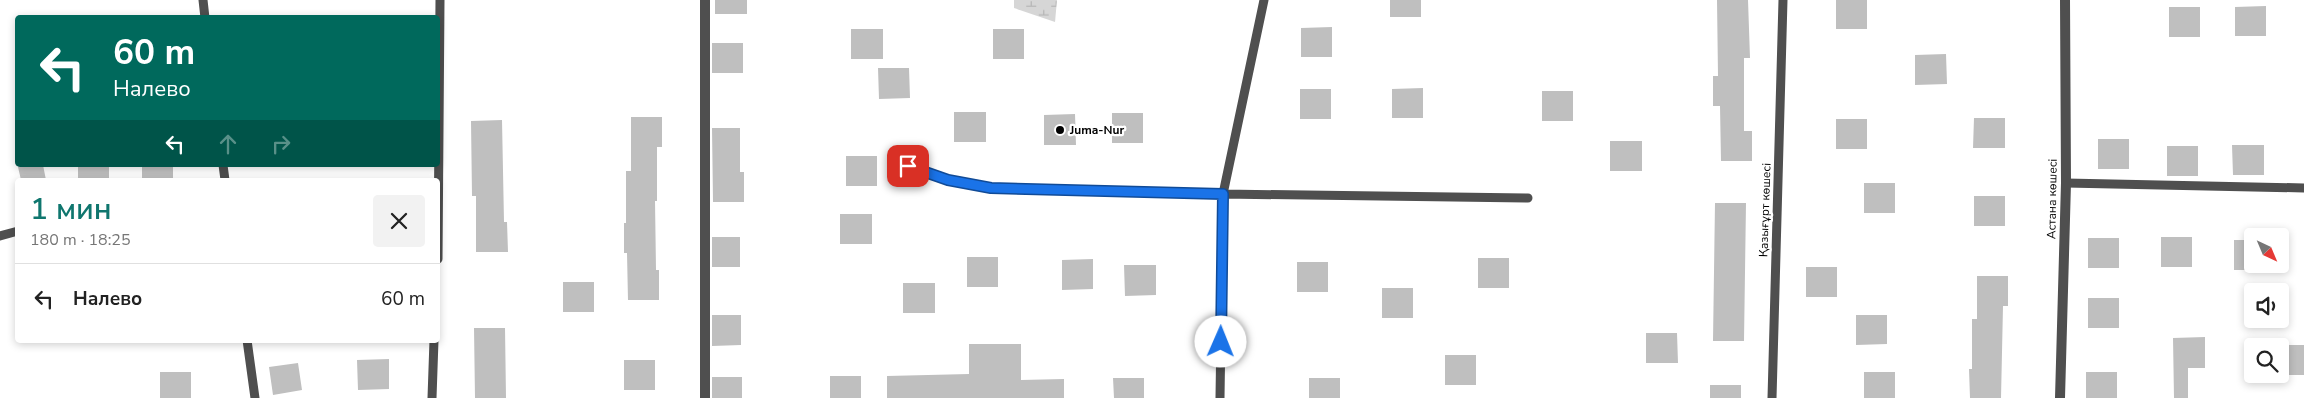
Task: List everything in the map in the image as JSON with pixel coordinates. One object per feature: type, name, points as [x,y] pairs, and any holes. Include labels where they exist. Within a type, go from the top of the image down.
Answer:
[{"type":"street","points":[[705,0],[705,398]]},
{"type":"street","name":"Астана көшесі","points":[[2060,398],[2066,182],[2065,0]]},
{"type":"lane","points":[[203,0],[205,15]]},
{"type":"lane","points":[[440,0],[440,15]]},
{"type":"lane","points":[[1220,398],[1223,194],[1264,0]]},
{"type":"lane","name":"Қазығұрт көшесі","points":[[1772,398],[1783,0]]},
{"type":"lane","points":[[908,166],[948,180],[991,188],[1223,194],[1528,198]]},
{"type":"lane","points":[[2066,182],[2304,188]]},
{"type":"lane","points":[[0,236],[15,232]]},
{"type":"lane","points":[[247,343],[255,398]]},
{"type":"lane","points":[[432,398],[434,343]]},
{"type":"green space","points":[[1014,0],[1057,0],[1055,22],[1014,8]]},
{"type":"building","points":[[715,0],[747,0],[747,14],[715,14]]},
{"type":"building","points":[[1390,0],[1421,0],[1421,17],[1390,17]]},
{"type":"building","points":[[1717,0],[1748,0],[1750,58],[1744,58],[1744,131],[1752,131],[1752,161],[1721,161],[1720,106],[1713,106],[1713,76],[1718,76]]},
{"type":"building","points":[[1836,0],[1867,0],[1867,29],[1836,29]]},
{"type":"building","points":[[2266,6],[2266,36],[2235,36],[2235,7]]},
{"type":"building","points":[[2169,7],[2200,7],[2200,37],[2169,37]]},
{"type":"building","points":[[1332,27],[1332,57],[1301,57],[1301,28]]},
{"type":"building","points":[[851,29],[883,29],[883,59],[851,59]]},
{"type":"building","points":[[993,29],[1024,29],[1024,59],[993,59]]},
{"type":"building","points":[[712,43],[743,43],[743,73],[712,73]]},
{"type":"building","points":[[1946,54],[1947,84],[1915,85],[1915,55]]},
{"type":"building","points":[[878,68],[909,68],[910,98],[879,99]]},
{"type":"building","points":[[1423,88],[1423,118],[1392,118],[1392,89]]},
{"type":"building","points":[[1300,89],[1331,89],[1331,119],[1300,119]]},
{"type":"building","points":[[1542,91],[1573,91],[1573,121],[1542,121]]},
{"type":"building","points":[[954,112],[986,112],[986,142],[954,142]]},
{"type":"building","points":[[1112,113],[1143,113],[1143,143],[1112,143]]},
{"type":"building","name":"Juma-Nur","points":[[1075,114],[1076,145],[1044,145],[1044,115]]},
{"type":"building","points":[[631,117],[662,117],[662,147],[657,147],[657,201],[655,201],[656,270],[659,270],[659,300],[628,300],[627,253],[624,253],[624,223],[626,223],[626,171],[631,171]]},
{"type":"building","points":[[1974,118],[2005,118],[2005,148],[1973,148]]},
{"type":"building","points":[[1836,119],[1867,119],[1867,149],[1836,149]]},
{"type":"building","points":[[502,120],[504,222],[507,222],[508,252],[476,252],[476,196],[472,196],[471,121]]},
{"type":"building","points":[[712,128],[740,128],[740,172],[744,172],[744,202],[713,202]]},
{"type":"building","points":[[2098,139],[2129,139],[2129,169],[2098,169]]},
{"type":"building","points":[[1610,141],[1642,141],[1642,171],[1610,171]]},
{"type":"building","points":[[2232,145],[2264,145],[2264,175],[2233,175]]},
{"type":"building","points":[[2167,146],[2198,146],[2198,176],[2167,176]]},
{"type":"building","points":[[846,156],[877,156],[877,186],[846,186]]},
{"type":"building","points":[[18,167],[43,167],[46,178],[21,178]]},
{"type":"building","points":[[78,167],[109,167],[109,178],[78,178]]},
{"type":"building","points":[[142,167],[173,167],[173,178],[142,178]]},
{"type":"building","points":[[1864,183],[1895,183],[1895,213],[1864,213]]},
{"type":"building","points":[[1974,196],[2005,196],[2005,226],[1974,226]]},
{"type":"building","points":[[1715,203],[1746,203],[1744,341],[1713,341]]},
{"type":"building","points":[[840,214],[872,214],[872,244],[840,244]]},
{"type":"building","points":[[712,237],[740,237],[740,267],[712,267]]},
{"type":"building","points":[[2161,237],[2192,237],[2192,267],[2161,267]]},
{"type":"building","points":[[2088,238],[2119,238],[2119,268],[2088,268]]},
{"type":"building","points":[[2234,240],[2244,240],[2244,270],[2234,270]]},
{"type":"building","points":[[967,257],[998,257],[998,287],[967,287]]},
{"type":"building","points":[[1478,258],[1509,258],[1509,288],[1478,288]]},
{"type":"building","points":[[1093,259],[1093,289],[1062,290],[1062,260]]},
{"type":"building","points":[[1297,262],[1328,262],[1328,292],[1297,292]]},
{"type":"building","points":[[1124,265],[1156,265],[1156,295],[1125,296]]},
{"type":"building","points":[[1806,267],[1837,267],[1837,297],[1806,297]]},
{"type":"building","points":[[1977,276],[2008,276],[2008,306],[2003,306],[2001,398],[1970,398],[1969,369],[1972,369],[1972,319],[1977,319]]},
{"type":"building","points":[[563,282],[594,282],[594,312],[563,312]]},
{"type":"building","points":[[903,283],[935,283],[935,313],[903,313]]},
{"type":"building","points":[[1382,288],[1413,288],[1413,318],[1382,318]]},
{"type":"building","points":[[2088,298],[2119,298],[2119,328],[2088,328]]},
{"type":"building","points":[[712,315],[741,315],[741,345],[712,346]]},
{"type":"building","points":[[1856,315],[1887,315],[1887,344],[1856,345]]},
{"type":"building","points":[[474,328],[505,328],[506,398],[475,398]]},
{"type":"building","points":[[1646,333],[1677,333],[1678,363],[1646,363]]},
{"type":"building","points":[[2205,337],[2205,368],[2188,368],[2188,398],[2174,398],[2173,338]]},
{"type":"building","points":[[969,344],[1021,344],[1021,380],[1064,379],[1064,398],[887,398],[887,376],[969,374]]},
{"type":"building","points":[[2289,345],[2304,345],[2304,375],[2289,375]]},
{"type":"building","points":[[1445,355],[1476,355],[1476,385],[1445,385]]},
{"type":"building","points":[[389,359],[389,389],[358,390],[357,360]]},
{"type":"building","points":[[624,360],[655,360],[655,390],[624,390]]},
{"type":"building","points":[[298,363],[302,390],[273,395],[269,367]]},
{"type":"building","points":[[160,372],[191,372],[191,398],[160,398]]},
{"type":"building","points":[[1864,372],[1895,372],[1895,398],[1864,398]]},
{"type":"building","points":[[2086,372],[2117,372],[2117,398],[2086,398]]},
{"type":"building","points":[[830,376],[861,376],[861,398],[830,398]]},
{"type":"building","points":[[712,377],[742,377],[742,398],[712,398]]},
{"type":"building","points":[[1113,378],[1144,378],[1144,398],[1114,398]]},
{"type":"building","points":[[1309,378],[1340,378],[1340,398],[1309,398]]},
{"type":"building","points":[[1710,385],[1741,385],[1741,398],[1710,398]]},
{"type":"place","name":"Juma-Nur","points":[[1060,130]]},
{"type":"route","points":[[908,166],[948,180],[991,188],[1223,194],[1221,342]]}]
